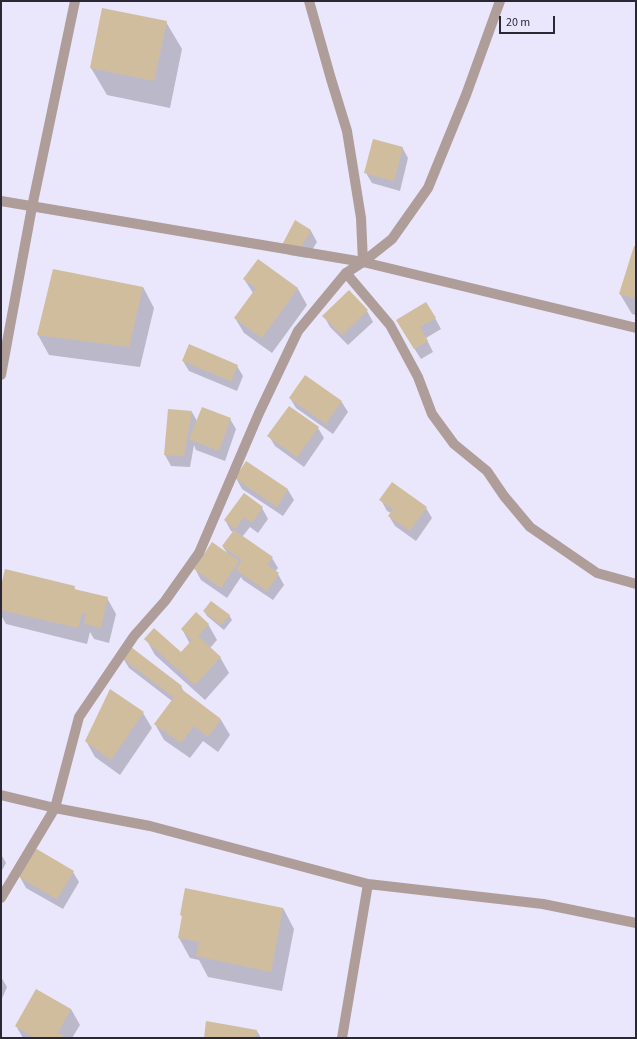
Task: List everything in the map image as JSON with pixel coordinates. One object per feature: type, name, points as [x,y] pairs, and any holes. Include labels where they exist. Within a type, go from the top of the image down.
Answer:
[{"type":"street","points":[[1,375],[32,207],[75,1]]},
{"type":"street","points":[[309,1],[347,131],[361,218],[363,262]]},
{"type":"street","points":[[1,898],[55,808],[79,717],[134,636],[165,601],[199,553],[259,413],[298,331],[346,273],[363,262],[392,238],[428,188],[466,95],[500,1]]},
{"type":"street","points":[[1,201],[363,262],[636,328]]},
{"type":"street","points":[[346,273],[390,325],[418,377],[432,414],[454,444],[487,471],[504,496],[530,527],[596,572],[636,584]]},
{"type":"street","points":[[1,795],[55,808],[150,826],[368,884],[543,904],[636,923]]},
{"type":"street","points":[[342,1038],[368,884]]},
{"type":"building","points":[[102,8],[167,21],[154,81],[90,68]]},
{"type":"building","points":[[373,139],[403,147],[394,181],[364,173]]},
{"type":"building","points":[[295,220],[311,230],[301,248],[282,245]]},
{"type":"building","points":[[634,246],[636,246],[636,299],[619,294]]},
{"type":"building","points":[[258,259],[298,288],[262,338],[234,318],[256,288],[243,279]]},
{"type":"building","points":[[53,269],[143,287],[129,347],[37,335]]},
{"type":"building","points":[[349,290],[368,310],[342,335],[322,316]]},
{"type":"building","points":[[426,302],[436,318],[420,327],[428,341],[414,349],[396,320]]},
{"type":"building","points":[[189,344],[238,365],[231,381],[182,361]]},
{"type":"building","points":[[305,375],[342,401],[326,424],[289,398]]},
{"type":"building","points":[[289,406],[319,427],[297,457],[267,436]]},
{"type":"building","points":[[202,407],[231,418],[219,451],[189,439]]},
{"type":"building","points":[[168,409],[192,411],[184,456],[164,455]]},
{"type":"building","points":[[246,461],[288,489],[277,507],[235,478]]},
{"type":"building","points":[[392,482],[427,507],[410,531],[388,516],[393,509],[379,500]]},
{"type":"building","points":[[244,493],[263,507],[252,523],[244,517],[235,529],[224,520]]},
{"type":"building","points":[[234,530],[273,557],[267,565],[279,573],[267,591],[236,570],[242,560],[222,546]]},
{"type":"building","points":[[212,542],[239,561],[221,588],[194,569]]},
{"type":"building","points":[[5,569],[75,586],[74,589],[108,597],[101,628],[84,624],[86,614],[82,613],[78,628],[1,610],[1,586]]},
{"type":"building","points":[[211,601],[230,615],[221,625],[203,611]]},
{"type":"building","points":[[196,612],[209,624],[198,636],[221,657],[195,685],[144,639],[154,628],[181,652],[192,640],[181,629]]},
{"type":"building","points":[[131,647],[182,686],[180,688],[221,719],[208,737],[194,726],[181,743],[154,724],[177,693],[173,697],[122,658]]},
{"type":"building","points":[[110,689],[144,712],[111,760],[85,741]]},
{"type":"building","points":[[35,848],[74,871],[57,899],[19,877]]},
{"type":"building","points":[[185,888],[283,908],[271,972],[196,956],[199,942],[178,938],[182,916],[180,915]]},
{"type":"building","points":[[36,989],[71,1009],[58,1033],[66,1038],[35,1038],[15,1026]]},
{"type":"building","points":[[206,1021],[257,1030],[256,1038],[204,1038]]}]
